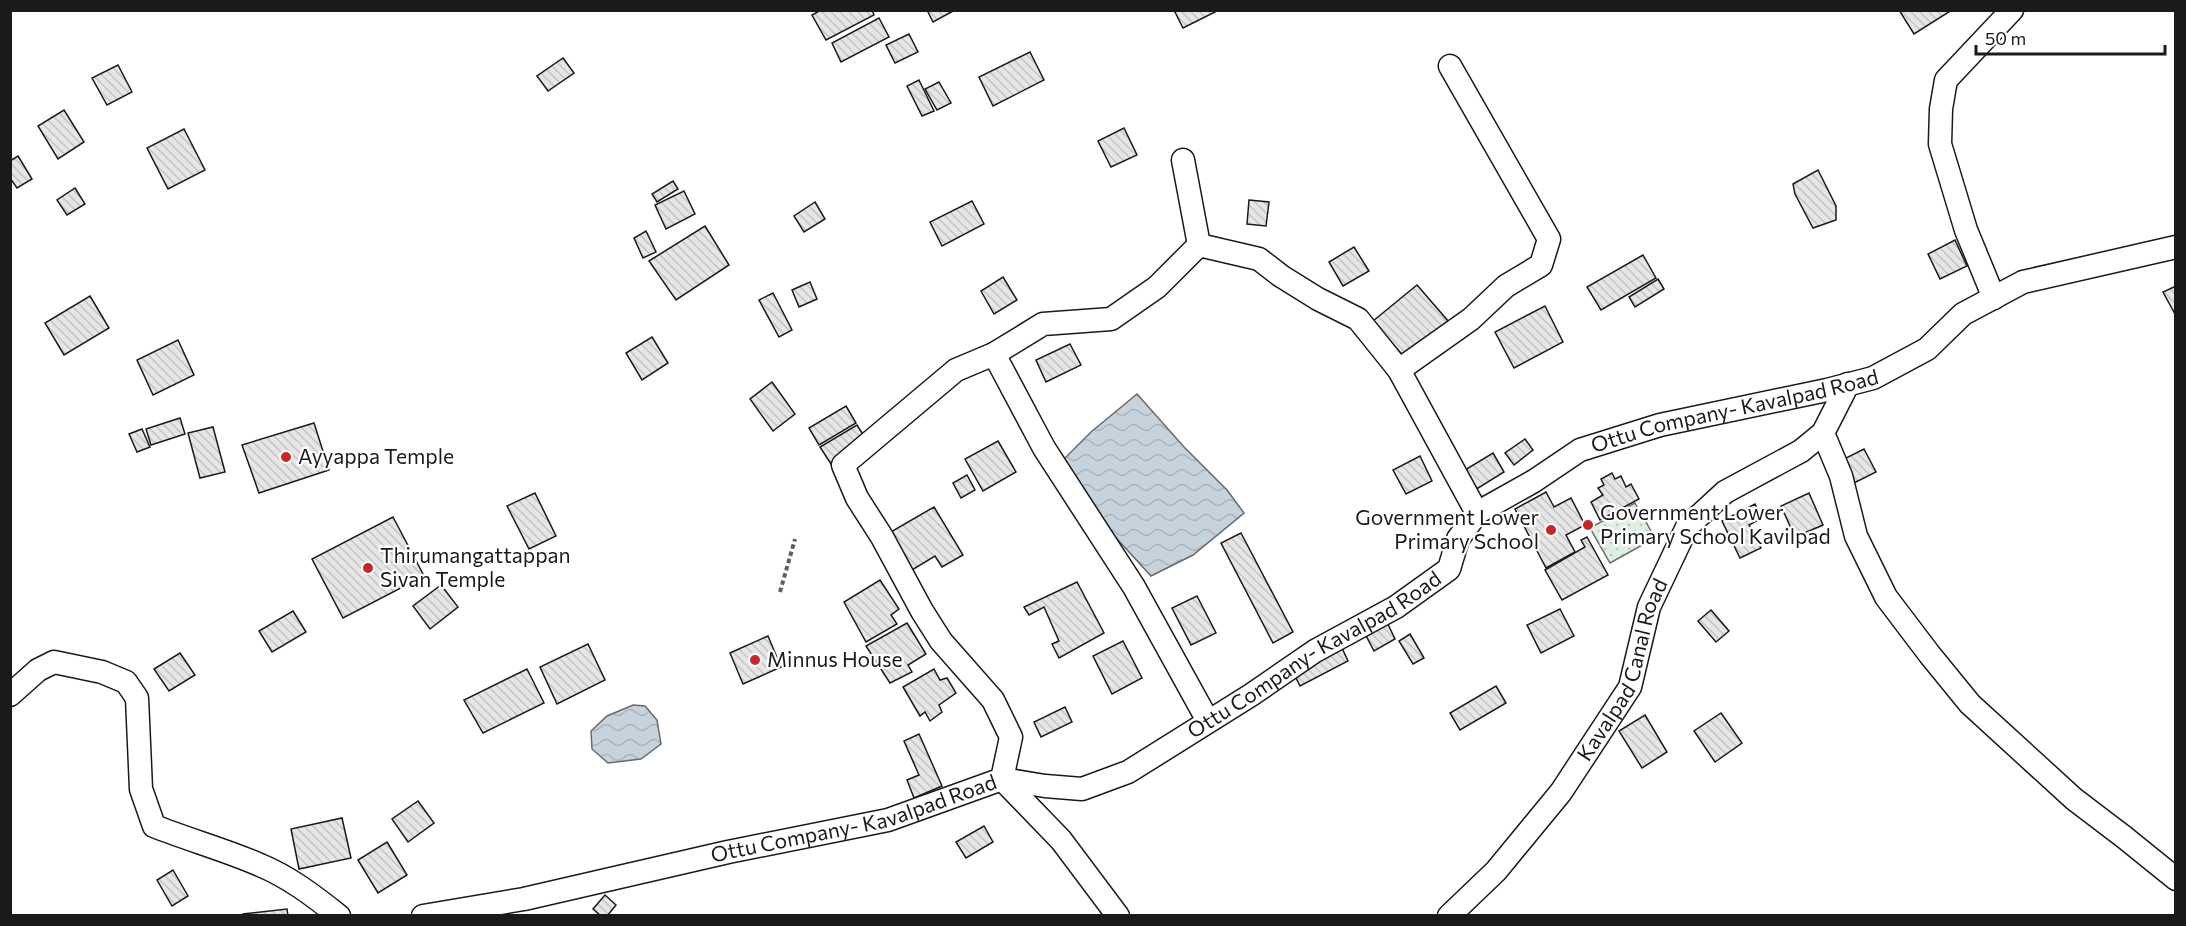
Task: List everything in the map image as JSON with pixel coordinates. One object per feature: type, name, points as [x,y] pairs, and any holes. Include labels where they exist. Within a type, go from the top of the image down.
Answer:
[{"type":"street","points":[[1994,298],[1966,230],[1940,144],[1941,109],[1946,80],[2012,10]]},
{"type":"street","points":[[1399,370],[1471,319],[1506,286],[1541,265],[1549,239],[1450,66]]},
{"type":"street","points":[[1183,160],[1199,245]]},
{"type":"street","points":[[1199,245],[1259,259],[1318,300],[1358,319],[1399,370],[1477,513]]},
{"type":"street","points":[[1118,915],[1061,840],[1002,779],[1011,737],[993,700],[941,640],[922,611],[882,537],[857,498],[843,465],[956,370],[994,354],[1043,324],[1111,319],[1157,287],[1199,245]]},
{"type":"street","name":"Ottu Company- Kavalpad Road","points":[[423,915],[524,899],[728,852],[888,820],[1002,779],[1082,789],[1128,772],[1251,695],[1315,651],[1396,607],[1449,569],[1458,539],[1477,513],[1534,481],[1580,450],[1660,425],[1873,378],[1927,349],[1963,314],[2023,282],[2175,248]]},
{"type":"street","points":[[994,354],[1044,448],[1134,587],[1208,721]]},
{"type":"street","name":"Kavalpad Canal Road","points":[[1449,915],[1496,871],[1561,792],[1630,687],[1650,607],[1687,527],[1725,492],[1801,451],[1823,433],[1848,384]]},
{"type":"street","points":[[1823,433],[1841,476],[1856,536],[1886,597],[1930,655],[1970,704],[2074,800],[2175,879]]},
{"type":"street","points":[[10,694],[38,670],[54,662],[102,672],[126,682],[136,698],[141,789],[154,826],[261,865],[304,888],[339,915]]},
{"type":"path","points":[[780,592],[795,539]]},
{"type":"green space","points":[[1635,503],[1655,538],[1610,563],[1590,528]]},
{"type":"water","points":[[1137,394],[1184,447],[1227,490],[1244,513],[1193,555],[1151,576],[1097,517],[1059,464],[1091,432]]},
{"type":"water","points":[[633,705],[645,706],[657,720],[661,744],[641,759],[608,763],[592,749],[591,731],[607,716]]},
{"type":"building","points":[[821,10],[872,10],[874,15],[826,40],[812,15]]},
{"type":"building","points":[[927,10],[955,10],[933,22]]},
{"type":"building","points":[[1174,10],[1215,10],[1215,12],[1183,28]]},
{"type":"building","points":[[1899,10],[1952,10],[1914,34]]},
{"type":"building","points":[[879,18],[889,37],[841,62],[832,43]]},
{"type":"building","points":[[909,34],[918,52],[895,63],[886,45]]},
{"type":"building","points":[[1030,52],[1044,80],[993,106],[979,77]]},
{"type":"building","points":[[563,58],[574,73],[548,91],[537,76]]},
{"type":"building","points":[[118,65],[132,92],[107,105],[92,78]]},
{"type":"building","points":[[919,80],[934,111],[922,116],[907,86]]},
{"type":"building","points":[[939,82],[951,103],[937,110],[925,89]]},
{"type":"building","points":[[64,110],[84,142],[58,159],[38,126]]},
{"type":"building","points":[[1124,128],[1137,155],[1111,167],[1098,141]]},
{"type":"building","points":[[184,129],[205,170],[168,189],[147,148]]},
{"type":"building","points":[[18,156],[32,179],[17,188],[10,178],[10,161]]},
{"type":"building","points":[[1818,170],[1836,206],[1836,220],[1813,228],[1795,194],[1793,184]]},
{"type":"building","points":[[673,181],[678,189],[657,202],[652,194]]},
{"type":"building","points":[[75,188],[85,204],[67,215],[57,200]]},
{"type":"building","points":[[684,191],[695,214],[666,229],[655,205]]},
{"type":"building","points":[[1249,200],[1269,202],[1266,226],[1247,224]]},
{"type":"building","points":[[972,201],[984,224],[942,246],[930,222]]},
{"type":"building","points":[[815,202],[825,219],[804,232],[794,216]]},
{"type":"building","points":[[705,226],[729,265],[676,300],[649,261]]},
{"type":"building","points":[[646,231],[656,252],[643,258],[634,238]]},
{"type":"building","points":[[1955,240],[1967,266],[1940,279],[1928,254]]},
{"type":"building","points":[[1354,247],[1369,271],[1343,286],[1329,262]]},
{"type":"building","points":[[1643,255],[1656,278],[1601,310],[1587,287]]},
{"type":"building","points":[[1003,277],[1017,300],[994,314],[981,291]]},
{"type":"building","points":[[1658,279],[1664,289],[1635,307],[1629,297]]},
{"type":"building","points":[[810,282],[817,299],[799,307],[792,290]]},
{"type":"building","points":[[1417,285],[1449,322],[1405,358],[1373,321]]},
{"type":"building","points":[[2176,286],[2176,316],[2163,292]]},
{"type":"building","points":[[773,293],[792,330],[779,337],[759,300]]},
{"type":"building","points":[[90,296],[109,328],[64,355],[45,323]]},
{"type":"building","points":[[1545,306],[1563,342],[1514,368],[1495,332]]},
{"type":"building","points":[[652,337],[668,363],[642,380],[626,353]]},
{"type":"building","points":[[178,340],[194,375],[153,395],[137,360]]},
{"type":"building","points":[[1070,344],[1081,365],[1046,382],[1036,360]]},
{"type":"building","points":[[772,382],[795,414],[773,431],[750,399]]},
{"type":"building","points":[[846,406],[856,423],[819,445],[809,428]]},
{"type":"building","points":[[180,418],[185,434],[151,445],[146,429]]},
{"type":"building","name":"Ayyappa Temple","points":[[314,423],[329,470],[259,493],[242,445]]},
{"type":"building","points":[[857,425],[867,441],[831,464],[820,447]]},
{"type":"building","points":[[213,427],[225,472],[200,478],[188,433]]},
{"type":"building","points":[[142,429],[150,447],[137,452],[129,434]]},
{"type":"building","points":[[1525,439],[1533,450],[1514,465],[1505,453]]},
{"type":"building","points":[[998,441],[1016,472],[983,491],[965,459]]},
{"type":"building","points":[[1864,449],[1876,472],[1854,483],[1842,460]]},
{"type":"building","points":[[1493,453],[1504,472],[1467,495],[1455,476]]},
{"type":"building","points":[[1420,456],[1432,481],[1406,494],[1393,470]]},
{"type":"building","points":[[1612,473],[1615,479],[1621,476],[1626,487],[1631,484],[1639,499],[1600,520],[1591,502],[1603,495],[1598,488],[1604,485],[1601,479]]},
{"type":"building","points":[[967,475],[975,490],[961,498],[953,483]]},
{"type":"building","name":"Government Lower Primary School","points":[[1546,492],[1554,507],[1571,498],[1585,525],[1566,535],[1575,552],[1546,568],[1515,509]]},
{"type":"building","points":[[535,493],[556,536],[529,549],[507,506]]},
{"type":"building","points":[[1809,493],[1823,525],[1795,537],[1781,506]]},
{"type":"building","points":[[1755,504],[1762,518],[1749,525],[1761,548],[1740,558],[1722,521]]},
{"type":"building","points":[[934,507],[963,555],[942,567],[935,556],[912,570],[889,533]]},
{"type":"building","name":"Thirumangattappan Sivan Temple","points":[[393,517],[424,576],[343,618],[312,559]]},
{"type":"building","points":[[1241,533],[1293,632],[1273,643],[1221,543]]},
{"type":"building","points":[[1587,537],[1608,575],[1562,600],[1545,570],[1585,547],[1581,540]]},
{"type":"building","points":[[880,580],[899,609],[891,615],[897,624],[866,642],[844,602]]},
{"type":"building","points":[[1077,582],[1104,633],[1059,658],[1052,644],[1059,641],[1044,607],[1029,615],[1024,607]]},
{"type":"building","points":[[441,585],[458,607],[430,629],[413,606]]},
{"type":"building","points":[[1197,596],[1216,633],[1191,645],[1172,608]]},
{"type":"building","points":[[1560,609],[1574,636],[1541,653],[1527,625]]},
{"type":"building","points":[[1711,610],[1729,631],[1716,642],[1698,621]]},
{"type":"building","points":[[293,611],[306,632],[272,652],[259,631]]},
{"type":"building","points":[[1384,616],[1395,639],[1374,651],[1362,628]]},
{"type":"building","points":[[907,623],[926,654],[908,665],[912,672],[890,683],[866,646]]},
{"type":"building","points":[[1410,634],[1424,658],[1413,664],[1399,641]]},
{"type":"building","name":"Minnus House","points":[[768,636],[781,667],[743,684],[730,653]]},
{"type":"building","points":[[1123,641],[1142,678],[1112,694],[1093,656]]},
{"type":"building","points":[[588,644],[605,680],[557,704],[540,667]]},
{"type":"building","points":[[1341,646],[1348,661],[1300,686],[1293,672]]},
{"type":"building","points":[[180,653],[195,675],[169,691],[154,669]]},
{"type":"building","points":[[527,669],[544,703],[483,733],[464,700]]},
{"type":"building","points":[[934,669],[940,680],[947,678],[956,693],[939,705],[942,712],[930,721],[925,712],[920,716],[903,687]]},
{"type":"building","points":[[1496,686],[1506,703],[1460,730],[1450,713]]},
{"type":"building","points":[[1065,707],[1072,722],[1041,737],[1034,722]]},
{"type":"building","points":[[1721,713],[1742,743],[1715,762],[1694,731]]},
{"type":"building","points":[[1645,715],[1667,752],[1642,768],[1619,731]]},
{"type":"building","points":[[919,734],[942,786],[914,798],[907,780],[919,775],[904,741]]},
{"type":"building","points":[[418,801],[434,823],[408,842],[392,819]]},
{"type":"building","points":[[342,818],[351,858],[299,869],[291,829]]},
{"type":"building","points":[[984,826],[993,842],[966,858],[956,842]]},
{"type":"building","points":[[387,842],[407,875],[378,893],[358,860]]},
{"type":"building","points":[[173,870],[188,896],[172,906],[157,880]]},
{"type":"building","points":[[605,895],[616,905],[607,916],[601,916],[593,909]]},
{"type":"building","points":[[287,909],[288,916],[243,916],[243,914]]},
{"type":"place","name":"Ayyappa Temple","points":[[286,457]]},
{"type":"place","name":"Government Lower Primary School Kavilpad","points":[[1588,525]]},
{"type":"place","name":"Government Lower Primary School","points":[[1551,530]]},
{"type":"place","name":"Thirumangattappan Sivan Temple","points":[[368,568]]},
{"type":"place","name":"Minnus House","points":[[755,660]]}]
